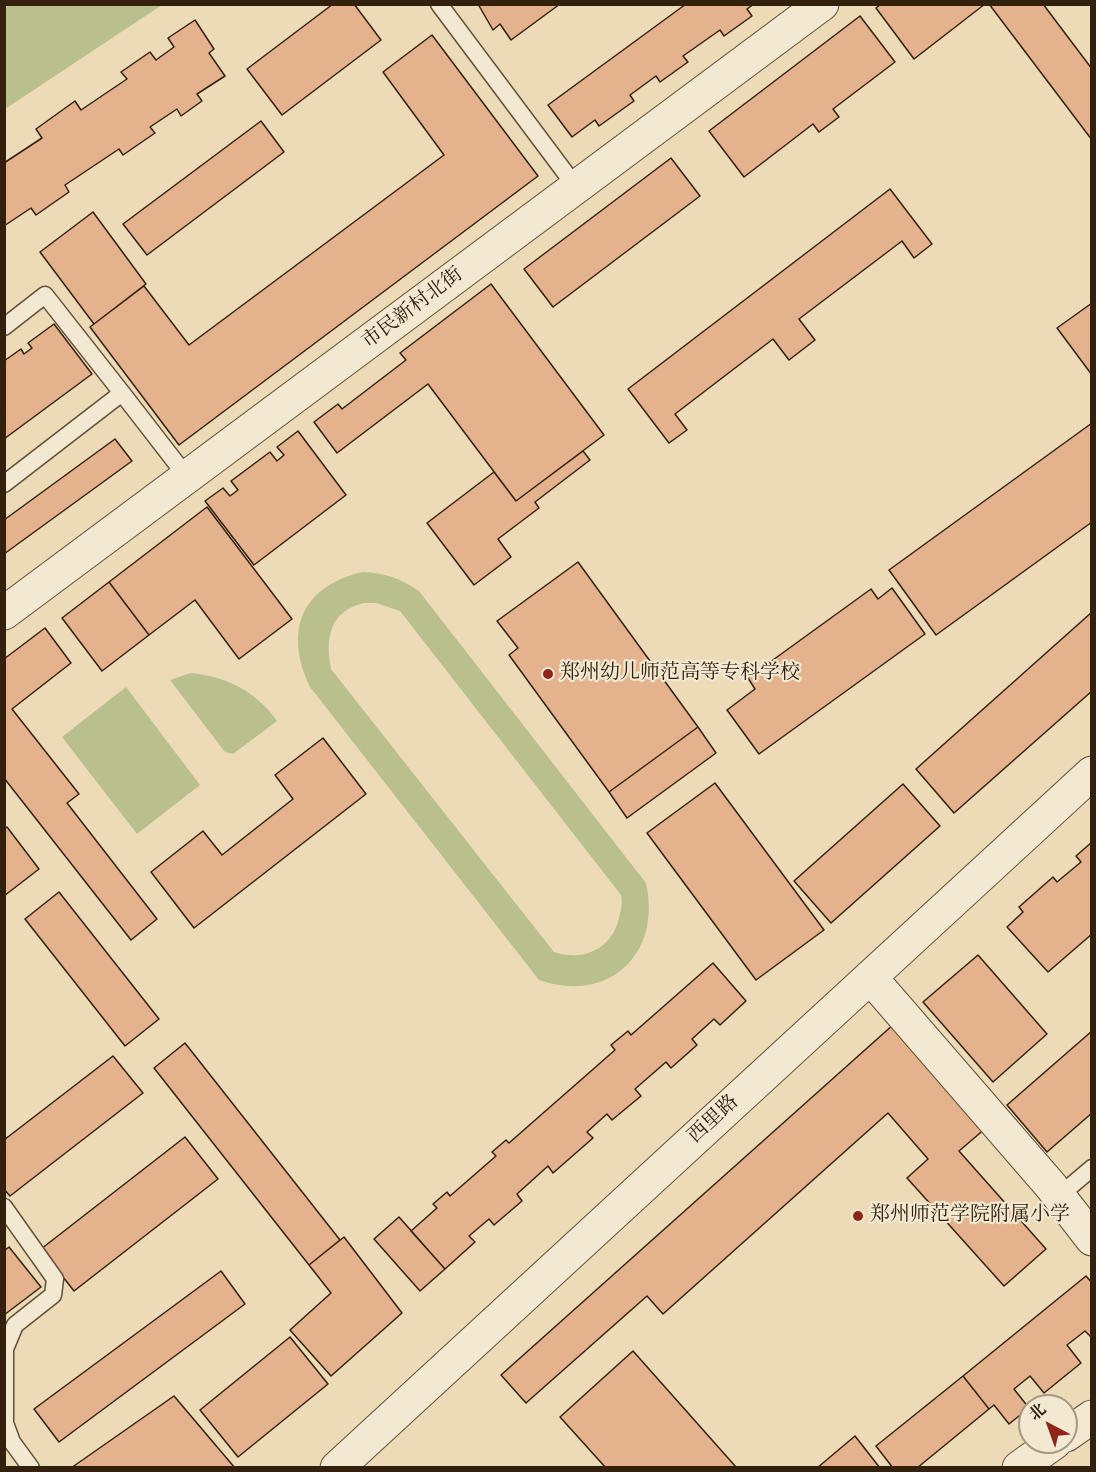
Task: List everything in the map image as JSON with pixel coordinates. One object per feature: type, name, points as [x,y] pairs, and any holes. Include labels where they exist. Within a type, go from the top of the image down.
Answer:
[{"type":"street","name":"市民新村北街","points":[[4,613],[822,4]]},
{"type":"street","name":"西里路","points":[[337,1467],[1092,772]]},
{"type":"street","points":[[870,976],[1059,1196],[1092,1239]]},
{"type":"street","points":[[1078,1426],[1092,1417]]},
{"type":"street","points":[[1019,1467],[1038,1454]]},
{"type":"lane","points":[[439,4],[576,187]]},
{"type":"lane","points":[[4,327],[45,295],[187,477]]},
{"type":"lane","points":[[4,484],[122,393]]},
{"type":"lane","points":[[1059,1196],[1092,1168]]},
{"type":"lane","points":[[4,1207],[56,1279],[53,1295],[15,1325],[5,1349],[5,1423],[12,1442],[31,1467]]},
{"type":"green space","points":[[5,4],[162,4],[162,5],[5,109]]},
{"type":"green space","points":[[362,572],[378,574],[392,577],[419,591],[646,883],[649,909],[646,932],[637,952],[624,967],[607,979],[587,985],[564,986],[539,980],[310,687],[298,648],[303,614],[311,600],[341,579]],"holes":[[[364,603],[376,603],[400,611],[621,895],[619,918],[610,938],[603,945],[585,954],[565,955],[554,952],[331,669],[330,636],[337,619],[353,607]]]},
{"type":"green space","points":[[191,673],[217,678],[240,687],[260,701],[277,721],[233,754],[225,752],[170,680]]},
{"type":"green space","points":[[126,687],[200,785],[137,834],[62,737]]},
{"type":"building","points":[[333,4],[354,4],[381,40],[282,115],[247,69]]},
{"type":"building","points":[[478,4],[560,4],[511,40],[500,24],[493,30]]},
{"type":"building","points":[[686,4],[754,4],[747,9],[752,16],[724,36],[720,30],[683,56],[688,62],[660,82],[656,76],[630,95],[634,101],[599,126],[595,120],[572,137],[548,105]]},
{"type":"building","points":[[881,4],[985,4],[914,59],[876,8]]},
{"type":"building","points":[[989,4],[1043,4],[1092,69],[1092,140]]},
{"type":"building","points":[[860,16],[895,62],[833,109],[839,117],[819,132],[813,124],[744,177],[709,131]]},
{"type":"building","points":[[195,20],[214,49],[209,53],[225,76],[197,94],[202,101],[181,116],[177,109],[150,127],[155,133],[123,155],[119,149],[65,185],[69,192],[36,215],[31,208],[4,226],[4,163],[42,138],[36,129],[75,101],[81,110],[127,79],[121,72],[150,52],[156,60],[174,47],[168,38]]},
{"type":"building","points":[[432,35],[538,176],[179,445],[90,327],[144,286],[189,345],[444,155],[383,72]]},
{"type":"building","points":[[261,121],[284,152],[147,255],[123,224]]},
{"type":"building","points":[[671,158],[700,196],[553,307],[524,269]]},
{"type":"building","points":[[890,189],[932,244],[914,258],[902,241],[799,319],[815,340],[789,360],[773,339],[675,414],[687,430],[669,443],[628,389]]},
{"type":"building","points":[[93,212],[146,284],[94,324],[40,252]]},
{"type":"building","points":[[491,284],[604,435],[516,501],[428,384],[337,453],[314,422],[338,404],[342,409],[406,360],[400,353]]},
{"type":"building","points":[[1092,303],[1092,375],[1057,328]]},
{"type":"building","points":[[54,324],[92,374],[4,439],[4,361],[21,349],[24,354],[32,348],[28,343]]},
{"type":"building","points":[[1092,423],[1092,522],[936,635],[889,570]]},
{"type":"building","points":[[298,431],[346,495],[254,565],[205,501],[223,488],[230,496],[238,490],[231,481],[270,452],[277,461],[284,455],[277,447]]},
{"type":"building","points":[[115,439],[132,461],[4,554],[4,520]]},
{"type":"building","points":[[583,451],[590,460],[535,502],[539,508],[498,539],[511,557],[474,585],[427,523],[494,472],[516,501]]},
{"type":"building","points":[[207,507],[292,619],[239,659],[195,600],[149,635],[109,582]]},
{"type":"building","points":[[578,562],[698,727],[609,792],[509,655],[518,648],[497,621]]},
{"type":"building","points":[[109,582],[149,635],[102,671],[62,618]]},
{"type":"building","points":[[892,588],[925,634],[759,754],[727,710],[755,689],[748,678],[871,589],[878,599]]},
{"type":"building","points":[[1092,612],[1092,691],[954,813],[916,769]]},
{"type":"building","points":[[45,628],[71,663],[12,709],[79,794],[67,803],[157,919],[131,940],[4,778],[4,659]]},
{"type":"building","points":[[698,727],[716,753],[627,818],[609,792]]},
{"type":"building","points":[[323,738],[366,794],[194,928],[151,872],[203,831],[222,855],[293,799],[275,775]]},
{"type":"building","points":[[715,783],[824,930],[756,980],[647,833]]},
{"type":"building","points":[[903,784],[940,826],[831,923],[794,881]]},
{"type":"building","points":[[7,827],[39,869],[4,896],[4,829]]},
{"type":"building","points":[[1092,842],[1092,934],[1048,972],[1007,927],[1023,912],[1019,907],[1053,877],[1057,882],[1081,862],[1076,856]]},
{"type":"building","points":[[59,892],[159,1019],[125,1046],[25,919]]},
{"type":"building","points":[[978,955],[1047,1034],[993,1082],[923,1002]]},
{"type":"building","points":[[713,963],[746,1001],[720,1025],[714,1019],[692,1039],[697,1045],[671,1068],[666,1062],[635,1089],[641,1096],[612,1120],[607,1114],[587,1132],[593,1138],[553,1173],[548,1166],[517,1194],[522,1201],[494,1225],[489,1219],[469,1236],[475,1242],[445,1269],[411,1231],[437,1208],[433,1204],[447,1192],[450,1196],[496,1156],[492,1152],[506,1140],[509,1143],[615,1050],[611,1045],[628,1031],[631,1035]]},
{"type":"building","points":[[894,1024],[986,1128],[959,1151],[1046,1249],[1004,1286],[907,1178],[928,1159],[888,1113],[663,1314],[647,1296],[526,1403],[501,1375]]},
{"type":"building","points":[[1092,1031],[1092,1113],[1047,1152],[1007,1105]]},
{"type":"building","points":[[185,1043],[340,1240],[309,1265],[154,1068]]},
{"type":"building","points":[[113,1056],[143,1093],[10,1196],[4,1189],[4,1140]]},
{"type":"building","points":[[185,1137],[218,1179],[74,1291],[41,1249]]},
{"type":"building","points":[[399,1217],[445,1269],[420,1291],[374,1239]]},
{"type":"building","points":[[344,1237],[402,1313],[331,1376],[290,1330],[331,1293],[309,1265]]},
{"type":"building","points":[[9,1247],[41,1287],[4,1315],[4,1251]]},
{"type":"building","points":[[221,1271],[245,1304],[59,1442],[34,1409]]},
{"type":"building","points":[[1086,1276],[1092,1283],[1092,1338],[1085,1331],[1067,1345],[1081,1363],[1044,1393],[1030,1376],[1014,1389],[1018,1394],[1018,1417],[1009,1424],[994,1405],[989,1409],[963,1376]]},
{"type":"building","points":[[290,1337],[328,1384],[238,1457],[200,1410]]},
{"type":"building","points":[[633,1351],[735,1468],[606,1468],[560,1417]]},
{"type":"building","points":[[963,1376],[989,1409],[917,1468],[893,1468],[876,1446]]},
{"type":"building","points":[[174,1396],[235,1468],[71,1468]]},
{"type":"building","points":[[855,1436],[880,1468],[817,1468]]},
{"type":"place","name":"郑州幼儿师范高等专科学校","points":[[548,674]]},
{"type":"place","name":"郑州师范学院附属小学","points":[[858,1216]]}]
